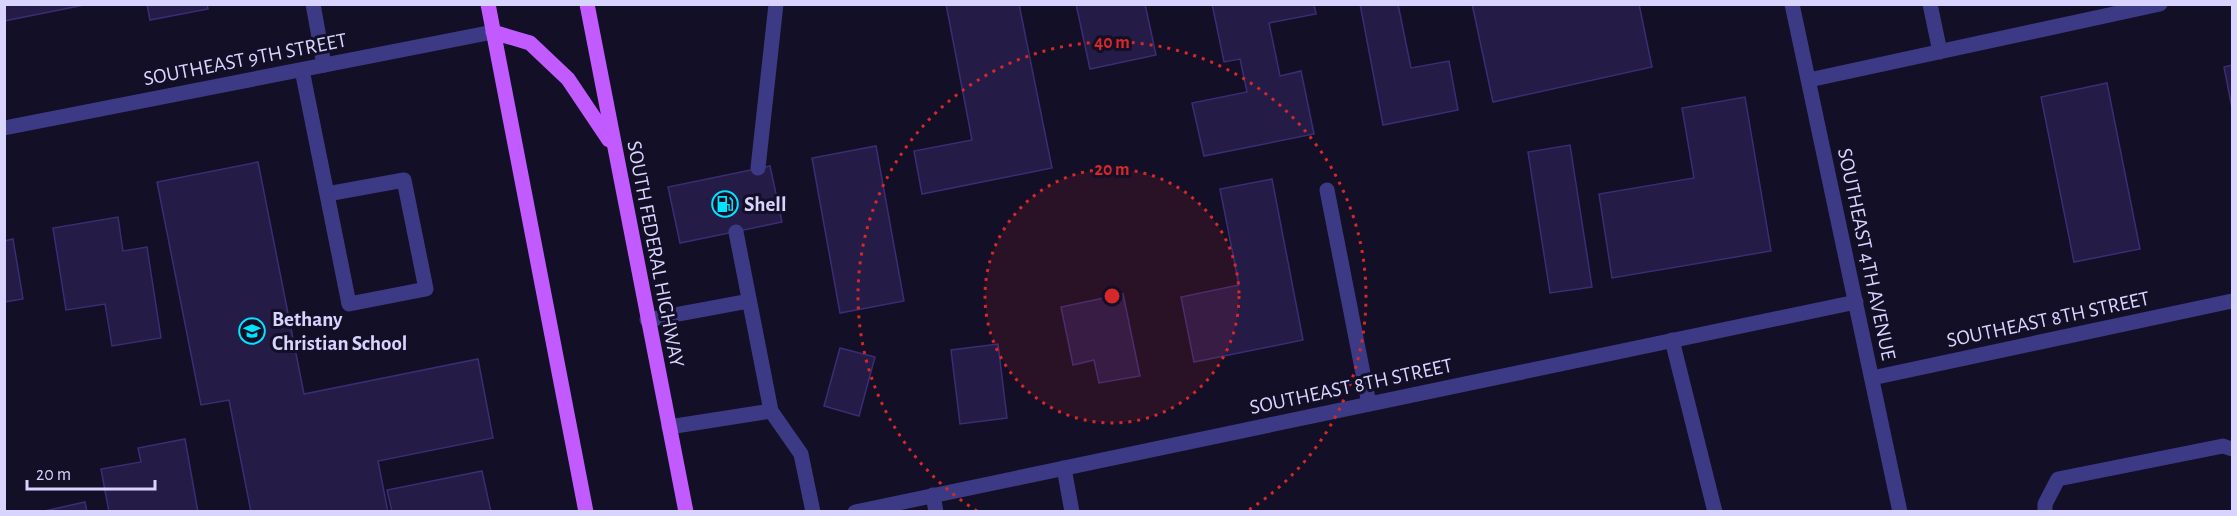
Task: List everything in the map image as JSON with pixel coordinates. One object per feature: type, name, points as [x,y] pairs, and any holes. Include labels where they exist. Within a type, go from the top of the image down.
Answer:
[{"type":"main road","points":[[488,4],[586,512]]},
{"type":"main road","name":"SOUTH FEDERAL HIGHWAY","points":[[587,4],[686,512]]},
{"type":"main road","points":[[493,32],[530,43],[538,50],[568,79],[613,145]]},
{"type":"street","points":[[313,4],[324,65]]},
{"type":"street","points":[[758,168],[776,4]]},
{"type":"street","name":"SOUTHEAST 4TH AVENUE","points":[[1792,4],[1900,512]]},
{"type":"street","points":[[1930,4],[1940,52]]},
{"type":"street","points":[[1809,80],[2160,4]]},
{"type":"street","name":"SOUTHEAST 9TH STREET","points":[[4,128],[493,32]]},
{"type":"street","points":[[302,70],[349,304],[426,289],[404,180],[327,194]]},
{"type":"street","points":[[1327,190],[1369,404]]},
{"type":"street","points":[[736,232],[771,411],[801,454],[813,512]]},
{"type":"street","points":[[648,320],[749,301]]},
{"type":"street","name":"SOUTHEAST 8TH STREET","points":[[855,512],[1856,302]]},
{"type":"street","name":"SOUTHEAST 8TH STREET","points":[[1872,378],[2232,302]]},
{"type":"street","points":[[1671,340],[1715,512]]},
{"type":"street","points":[[669,427],[771,411]]},
{"type":"street","points":[[2045,512],[2045,504],[2058,479],[2223,446],[2232,449]]},
{"type":"street","points":[[1064,468],[1072,512]]},
{"type":"street","points":[[933,495],[936,512]]},
{"type":"building","points":[[4,4],[89,4],[4,21]]},
{"type":"building","points":[[147,4],[207,4],[208,9],[150,20]]},
{"type":"building","points":[[946,4],[1019,4],[1052,168],[922,194],[914,151],[972,140]]},
{"type":"building","points":[[1076,4],[1145,4],[1156,55],[1090,69]]},
{"type":"building","points":[[1212,4],[1314,4],[1316,14],[1269,23],[1280,76],[1301,71],[1314,134],[1204,156],[1192,103],[1247,92],[1240,59],[1224,62]]},
{"type":"building","points":[[1360,4],[1398,4],[1411,68],[1449,61],[1458,110],[1383,125]]},
{"type":"building","points":[[1472,4],[1639,4],[1652,67],[1493,102]]},
{"type":"building","points":[[2232,65],[2232,108],[2224,67]]},
{"type":"building","points":[[2107,83],[2140,249],[2074,262],[2041,97]]},
{"type":"building","points":[[1745,97],[1771,251],[1612,278],[1599,194],[1694,178],[1682,108]]},
{"type":"building","points":[[1570,145],[1592,287],[1550,293],[1528,152]]},
{"type":"building","points":[[876,146],[904,301],[840,313],[812,158]]},
{"type":"building","points":[[258,162],[304,394],[478,359],[493,438],[378,461],[388,512],[251,512],[229,400],[201,405],[157,182]]},
{"type":"building","name":"Shell","points":[[770,166],[782,222],[680,243],[668,187]]},
{"type":"building","points":[[1272,179],[1303,340],[1194,362],[1181,297],[1239,285],[1220,189]]},
{"type":"building","points":[[118,217],[123,251],[147,247],[161,338],[112,346],[105,304],[66,310],[53,228]]},
{"type":"building","points":[[13,239],[23,299],[4,302],[4,241]]},
{"type":"building","points":[[1123,294],[1140,376],[1099,383],[1094,360],[1073,365],[1061,307]]},
{"type":"building","points":[[998,344],[1007,418],[960,424],[951,350]]},
{"type":"building","points":[[840,348],[875,357],[859,416],[824,406]]},
{"type":"building","points":[[185,439],[198,512],[109,512],[101,469],[141,462],[138,448]]},
{"type":"building","points":[[482,471],[491,512],[392,512],[387,490]]},
{"type":"building","points":[[85,502],[87,512],[40,512]]},
{"type":"place","name":"Shell","points":[[725,204]]},
{"type":"place","name":"Bethany Christian School","points":[[252,331]]}]
